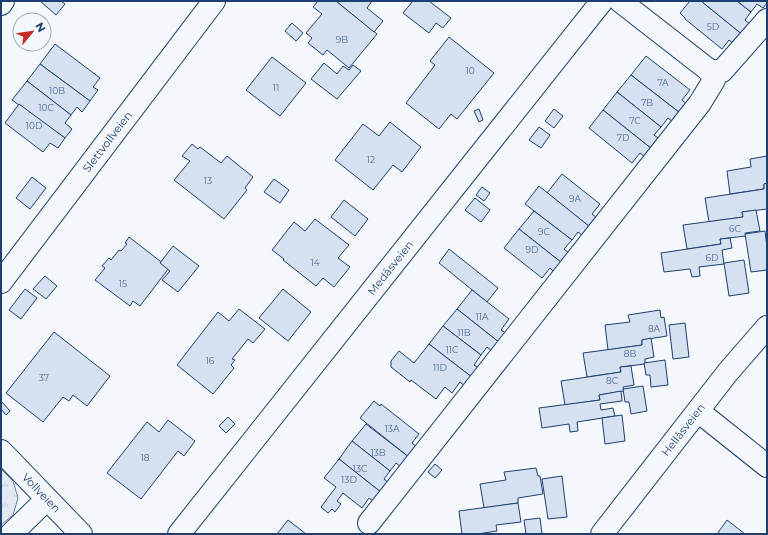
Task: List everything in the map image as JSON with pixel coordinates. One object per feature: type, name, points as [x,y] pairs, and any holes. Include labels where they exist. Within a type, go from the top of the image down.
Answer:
[{"type":"street","name":"Slettvollveien","points":[[1,282],[214,1]]},
{"type":"street","name":"Medåsveien","points":[[179,534],[602,1]]},
{"type":"street","points":[[369,522],[700,103],[714,80],[710,71],[620,1]]},
{"type":"street","points":[[710,71],[722,71],[767,20]]},
{"type":"street","name":"Hellåsveien","points":[[602,534],[728,372],[767,327]]},
{"type":"street","points":[[698,411],[767,466]]},
{"type":"street","name":"Vollveien","points":[[1,451],[81,534]]},
{"type":"street","points":[[11,534],[47,500]]},
{"type":"green space","points":[[1,469],[13,481],[18,498],[13,515],[1,525]]},
{"type":"building","points":[[40,1],[61,1],[65,4],[56,15]]},
{"type":"building","points":[[318,1],[336,1],[377,34],[349,68],[327,50],[323,55],[308,43],[312,38],[306,33],[322,14],[313,7]]},
{"type":"building","points":[[336,1],[372,1],[367,8],[383,21],[374,32]]},
{"type":"building","points":[[413,1],[429,1],[451,18],[443,28],[436,23],[429,33],[403,13]]},
{"type":"building","points":[[690,1],[701,1],[743,35],[735,45],[729,40],[722,49],[685,19],[680,13]]},
{"type":"building","points":[[701,1],[737,1],[751,12],[745,20],[751,25],[743,35]]},
{"type":"building","points":[[737,1],[767,1],[767,3],[763,8],[757,4],[751,12]]},
{"type":"building","points":[[292,23],[303,33],[296,41],[285,31]]},
{"type":"building","points":[[449,37],[494,73],[457,119],[451,114],[439,129],[406,103],[435,65],[430,61]]},
{"type":"building","points":[[55,44],[100,78],[93,87],[98,90],[90,101],[40,64],[49,52],[52,52],[52,48]]},
{"type":"building","points":[[646,56],[690,90],[682,100],[687,104],[680,113],[631,75]]},
{"type":"building","points":[[272,57],[306,83],[280,116],[246,90]]},
{"type":"building","points":[[324,63],[337,74],[343,66],[349,70],[353,65],[361,71],[337,99],[311,79]]},
{"type":"building","points":[[40,64],[90,101],[82,112],[77,107],[71,115],[27,81]]},
{"type":"building","points":[[631,75],[680,113],[673,122],[668,118],[661,127],[617,92]]},
{"type":"building","points":[[27,81],[71,115],[65,123],[72,129],[65,138],[12,100]]},
{"type":"building","points":[[617,92],[661,127],[654,135],[659,139],[652,149],[603,110]]},
{"type":"building","points":[[19,104],[65,138],[58,148],[50,143],[43,152],[5,123]]},
{"type":"building","points":[[479,109],[483,120],[479,122],[474,111]]},
{"type":"building","points":[[554,109],[563,116],[554,128],[545,121]]},
{"type":"building","points":[[603,110],[652,149],[645,157],[640,153],[632,163],[589,128]]},
{"type":"building","points":[[390,122],[421,147],[402,172],[393,165],[373,190],[335,160],[363,124],[379,136]]},
{"type":"building","points":[[539,127],[550,135],[541,148],[529,140]]},
{"type":"building","points":[[192,144],[198,149],[200,147],[221,163],[227,156],[253,177],[245,188],[247,190],[224,219],[174,180],[190,161],[182,156]]},
{"type":"building","points":[[767,156],[767,183],[764,184],[764,189],[730,194],[727,171],[751,167],[750,159]]},
{"type":"building","points":[[562,174],[600,204],[592,214],[597,218],[590,227],[547,193]]},
{"type":"building","points":[[32,177],[46,188],[30,209],[16,198]]},
{"type":"building","points":[[274,179],[289,190],[280,203],[264,192]]},
{"type":"building","points":[[767,183],[767,209],[742,212],[743,217],[709,222],[705,198],[764,189],[764,184]]},
{"type":"building","points":[[539,186],[590,227],[583,236],[578,232],[572,240],[525,204]]},
{"type":"building","points":[[482,187],[490,193],[484,201],[476,195]]},
{"type":"building","points":[[475,198],[490,210],[481,222],[465,210]]},
{"type":"building","points":[[344,200],[368,219],[355,236],[331,217]]},
{"type":"building","points":[[756,210],[760,231],[745,233],[746,236],[720,239],[721,244],[687,249],[683,225],[743,217],[742,212]]},
{"type":"building","points":[[534,211],[572,240],[564,249],[569,253],[562,263],[519,229]]},
{"type":"building","points":[[315,219],[349,245],[338,258],[350,267],[334,287],[323,278],[316,286],[272,250],[294,222],[305,231]]},
{"type":"building","points":[[519,229],[562,263],[554,272],[550,268],[542,278],[504,248]]},
{"type":"building","points":[[765,231],[767,270],[751,272],[745,234]]},
{"type":"building","points":[[129,237],[169,268],[140,306],[133,301],[130,306],[95,280],[105,268],[102,266],[109,258],[111,260],[119,250],[121,251],[127,244],[125,243]]},
{"type":"building","points":[[730,238],[732,248],[722,250],[724,264],[699,267],[700,276],[692,277],[690,269],[664,272],[661,253],[721,244],[720,239]]},
{"type":"building","points":[[173,246],[199,266],[178,292],[162,280],[170,271],[160,263]]},
{"type":"building","points":[[449,249],[498,288],[487,302],[439,263]]},
{"type":"building","points":[[744,260],[749,293],[729,296],[724,263]]},
{"type":"building","points":[[45,276],[57,286],[46,299],[33,289]]},
{"type":"building","points":[[25,289],[37,298],[21,319],[9,310]]},
{"type":"building","points":[[283,289],[311,312],[288,341],[259,318]]},
{"type":"building","points":[[472,290],[509,319],[501,330],[507,334],[500,343],[457,309]]},
{"type":"building","points":[[239,309],[265,329],[253,343],[248,339],[232,359],[235,360],[231,365],[234,368],[213,394],[177,365],[218,312],[229,321]]},
{"type":"building","points":[[457,309],[500,343],[493,352],[487,347],[481,355],[443,326]]},
{"type":"building","points":[[660,310],[661,318],[664,317],[667,336],[642,340],[642,345],[608,350],[605,325],[630,322],[628,315]]},
{"type":"building","points":[[685,323],[689,357],[673,359],[669,325]]},
{"type":"building","points":[[443,326],[481,355],[474,365],[480,369],[473,378],[429,344]]},
{"type":"building","points":[[54,332],[110,376],[87,406],[73,395],[69,401],[63,397],[43,422],[6,393]]},
{"type":"building","points":[[651,338],[654,357],[645,359],[645,364],[620,367],[621,372],[587,377],[583,353],[642,345],[642,340]]},
{"type":"building","points":[[429,344],[473,378],[466,387],[460,382],[452,393],[445,387],[436,399],[411,380],[410,382],[391,367],[391,361],[399,351],[414,363]]},
{"type":"building","points":[[665,360],[668,385],[651,387],[650,375],[646,375],[644,363]]},
{"type":"building","points":[[631,366],[634,385],[623,387],[624,391],[599,395],[600,400],[565,405],[561,381],[621,372],[620,367]]},
{"type":"building","points":[[643,386],[647,411],[631,414],[629,402],[625,402],[623,389]]},
{"type":"building","points":[[621,391],[622,401],[600,404],[601,410],[613,408],[615,416],[577,422],[578,431],[570,432],[569,424],[542,428],[539,408],[600,400],[599,395]]},
{"type":"building","points":[[374,401],[380,406],[381,404],[419,434],[412,443],[418,448],[410,458],[360,418]]},
{"type":"building","points":[[2,402],[10,411],[6,415],[1,409]]},
{"type":"building","points":[[622,415],[625,441],[605,444],[602,418]]},
{"type":"building","points":[[228,417],[235,424],[226,433],[219,426]]},
{"type":"building","points":[[168,420],[195,441],[184,456],[178,451],[141,499],[107,473],[147,422],[159,432]]},
{"type":"building","points":[[366,424],[410,458],[402,468],[396,463],[390,471],[352,441]]},
{"type":"building","points":[[352,441],[390,471],[384,479],[389,483],[382,493],[339,459]]},
{"type":"building","points":[[339,459],[382,493],[374,502],[369,498],[362,508],[343,493],[337,501],[341,504],[335,512],[332,509],[328,513],[321,507],[336,487],[324,478]]},
{"type":"building","points":[[435,464],[442,470],[435,478],[428,472]]},
{"type":"building","points":[[536,468],[538,476],[540,476],[543,494],[518,498],[518,503],[484,508],[480,484],[506,480],[504,472]]},
{"type":"building","points":[[562,476],[567,517],[548,519],[542,479]]},
{"type":"building","points":[[518,503],[521,522],[496,525],[497,531],[477,534],[462,534],[459,511]]},
{"type":"building","points":[[540,518],[542,534],[526,534],[524,520]]},
{"type":"building","points":[[288,520],[306,534],[277,534]]},
{"type":"building","points":[[727,520],[745,534],[717,534]]}]
